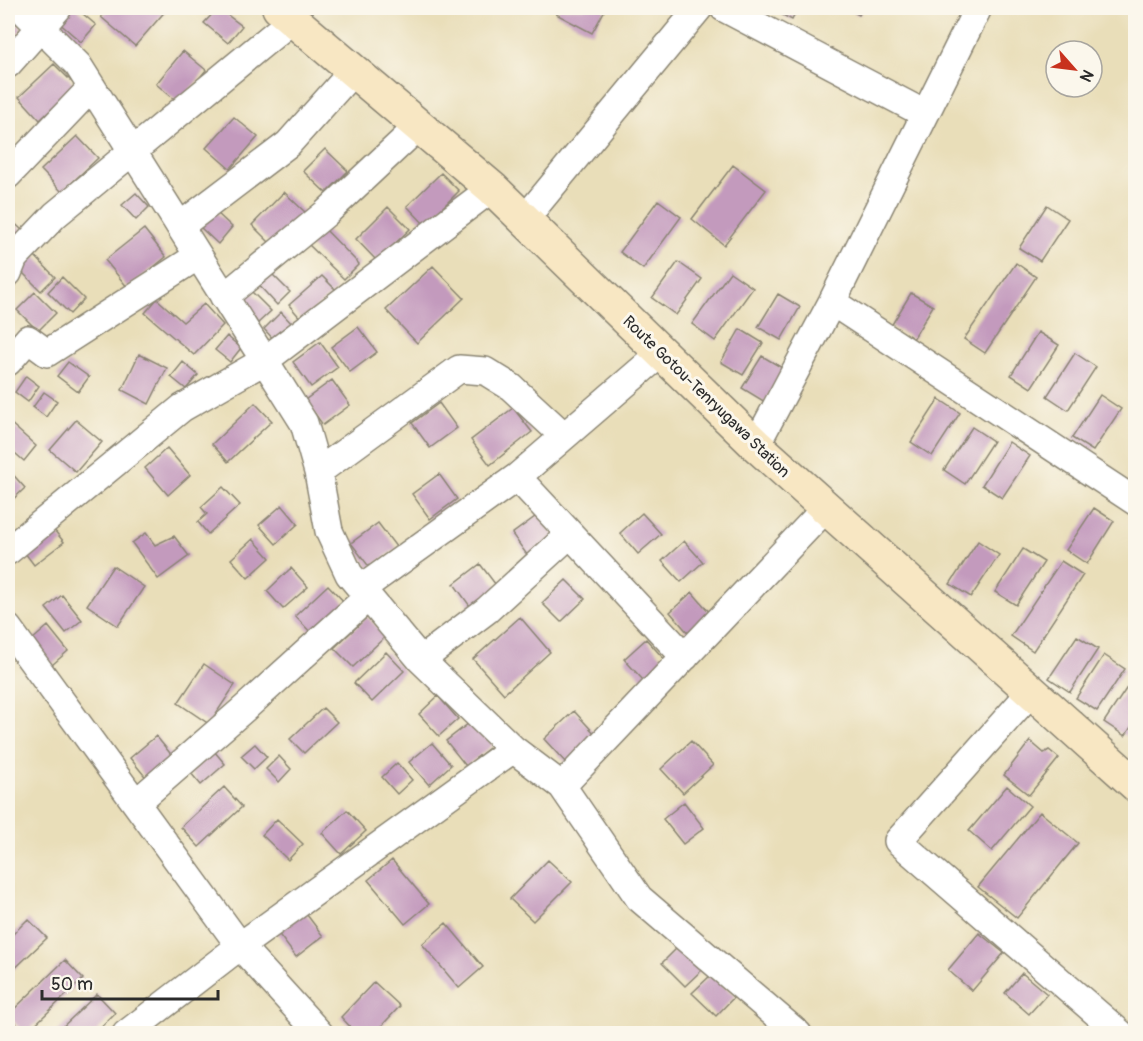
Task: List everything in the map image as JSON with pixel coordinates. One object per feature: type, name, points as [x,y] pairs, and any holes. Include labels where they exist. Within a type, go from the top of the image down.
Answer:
[{"type":"main road","name":"Route Gotou-Tenryugawa Station","points":[[286,13],[492,188],[756,445],[825,509],[1136,785]]},
{"type":"street","points":[[21,8],[50,16],[78,65],[304,423],[318,472],[329,531],[349,574],[421,660],[513,749],[562,786],[639,898],[798,1034]]},
{"type":"street","points":[[525,220],[699,8]]},
{"type":"street","points":[[724,8],[925,114]]},
{"type":"street","points":[[756,445],[832,302],[978,8]]},
{"type":"street","points":[[8,273],[14,258],[55,214],[132,151],[286,13]]},
{"type":"street","points":[[8,64],[50,16]]},
{"type":"street","points":[[180,226],[288,144],[354,70]]},
{"type":"street","points":[[8,175],[92,87]]},
{"type":"street","points":[[224,297],[325,214],[420,125]]},
{"type":"street","points":[[8,551],[182,408],[264,361],[492,188]]},
{"type":"street","points":[[8,362],[28,339],[47,353],[198,256]]},
{"type":"street","points":[[832,302],[1136,502]]},
{"type":"street","points":[[136,803],[245,708],[365,593],[517,477],[661,353]]},
{"type":"street","points":[[318,472],[459,369],[485,371],[512,387],[564,436]]},
{"type":"street","points":[[517,477],[685,657]]},
{"type":"street","points":[[562,786],[825,509]]},
{"type":"street","points":[[421,660],[487,610],[570,534]]},
{"type":"street","points":[[8,628],[240,946],[320,1034]]},
{"type":"street","points":[[1030,693],[898,841],[1121,1034]]},
{"type":"street","points":[[126,1034],[240,946],[513,749]]},
{"type":"building","points":[[69,8],[76,8],[96,25],[81,42],[57,21]]},
{"type":"building","points":[[110,8],[168,8],[135,46],[101,17]]},
{"type":"building","points":[[218,8],[242,26],[228,43],[204,23]]},
{"type":"building","points":[[559,8],[606,8],[592,33],[556,14]]},
{"type":"building","points":[[770,8],[798,8],[792,20]]},
{"type":"building","points":[[846,8],[863,8],[859,15]]},
{"type":"building","points":[[8,17],[22,28],[8,47]]},
{"type":"building","points":[[183,51],[206,70],[179,103],[156,84]]},
{"type":"building","points":[[54,64],[76,86],[40,120],[19,97]]},
{"type":"building","points":[[234,117],[258,137],[230,169],[206,148]]},
{"type":"building","points":[[77,136],[98,158],[62,192],[41,170]]},
{"type":"building","points":[[325,149],[348,171],[326,193],[303,171]]},
{"type":"building","points":[[733,165],[766,190],[724,245],[692,219]]},
{"type":"building","points":[[441,173],[459,191],[425,225],[407,206]]},
{"type":"building","points":[[284,192],[306,213],[274,247],[252,225]]},
{"type":"building","points":[[136,193],[149,207],[136,220],[122,205]]},
{"type":"building","points":[[658,200],[681,217],[643,269],[620,252]]},
{"type":"building","points":[[1047,205],[1068,219],[1040,261],[1019,248]]},
{"type":"building","points":[[388,207],[410,229],[377,261],[356,239]]},
{"type":"building","points":[[215,211],[232,227],[218,244],[200,227]]},
{"type":"building","points":[[8,217],[22,230],[8,245]]},
{"type":"building","points":[[324,228],[359,264],[344,279],[308,244]]},
{"type":"building","points":[[144,229],[166,257],[128,288],[105,260]]},
{"type":"building","points":[[34,255],[55,277],[41,291],[19,269]]},
{"type":"building","points":[[678,262],[702,279],[676,315],[652,298]]},
{"type":"building","points":[[1016,263],[1036,277],[985,353],[964,339]]},
{"type":"building","points":[[433,266],[464,298],[417,343],[386,310]]},
{"type":"building","points":[[268,270],[290,292],[277,305],[256,282]]},
{"type":"building","points":[[730,272],[753,288],[715,341],[692,324]]},
{"type":"building","points":[[322,276],[336,290],[302,320],[289,305]]},
{"type":"building","points":[[62,277],[84,299],[70,314],[48,292]]},
{"type":"building","points":[[249,289],[271,311],[257,324],[236,301]]},
{"type":"building","points":[[35,292],[56,313],[38,331],[17,310]]},
{"type":"building","points":[[911,293],[933,306],[913,339],[891,326]]},
{"type":"building","points":[[778,294],[800,307],[781,340],[758,327]]},
{"type":"building","points":[[157,299],[183,322],[204,304],[223,325],[194,355],[145,313]]},
{"type":"building","points":[[281,312],[293,325],[276,342],[264,329]]},
{"type":"building","points":[[358,327],[377,352],[350,372],[331,347]]},
{"type":"building","points":[[740,329],[763,343],[743,375],[721,362]]},
{"type":"building","points":[[1038,332],[1059,345],[1031,388],[1011,375]]},
{"type":"building","points":[[227,336],[241,348],[230,362],[215,350]]},
{"type":"building","points":[[320,342],[338,367],[311,387],[293,362]]},
{"type":"building","points":[[1075,353],[1096,367],[1068,410],[1047,396]]},
{"type":"building","points":[[139,354],[167,368],[149,404],[122,390]]},
{"type":"building","points":[[762,356],[784,369],[765,402],[742,388]]},
{"type":"building","points":[[68,362],[89,377],[78,392],[57,376]]},
{"type":"building","points":[[183,362],[198,375],[186,389],[171,377]]},
{"type":"building","points":[[26,376],[39,386],[28,402],[15,392]]},
{"type":"building","points":[[332,380],[350,405],[323,425],[305,400]]},
{"type":"building","points":[[44,392],[57,401],[46,417],[33,407]]},
{"type":"building","points":[[1100,395],[1121,409],[1093,451],[1072,438]]},
{"type":"building","points":[[939,399],[960,413],[932,456],[911,442]]},
{"type":"building","points":[[255,403],[272,421],[228,462],[212,444]]},
{"type":"building","points":[[439,403],[457,428],[430,448],[412,423]]},
{"type":"building","points":[[513,408],[532,432],[490,465],[471,440]]},
{"type":"building","points":[[76,420],[102,442],[76,472],[50,450]]},
{"type":"building","points":[[8,421],[36,446],[24,461],[8,447]]},
{"type":"building","points":[[972,427],[993,441],[965,484],[944,470]]},
{"type":"building","points":[[1009,442],[1030,456],[1002,498],[982,485]]},
{"type":"building","points":[[167,448],[190,475],[168,495],[145,468]]},
{"type":"building","points":[[8,469],[25,488],[8,504]]},
{"type":"building","points":[[439,474],[457,499],[430,519],[412,494]]},
{"type":"building","points":[[223,487],[240,505],[208,534],[198,522],[207,514],[201,507]]},
{"type":"building","points":[[282,505],[298,524],[276,544],[259,525]]},
{"type":"building","points":[[1094,508],[1114,521],[1087,564],[1066,550]]},
{"type":"building","points":[[642,513],[661,534],[638,554],[620,533]]},
{"type":"building","points":[[539,514],[557,539],[530,559],[512,534]]},
{"type":"building","points":[[378,523],[397,548],[370,568],[351,543]]},
{"type":"building","points":[[54,530],[64,542],[34,565],[25,553]]},
{"type":"building","points":[[146,533],[155,545],[174,536],[189,556],[158,579],[132,543]]},
{"type":"building","points":[[253,539],[270,558],[248,578],[231,559]]},
{"type":"building","points":[[684,541],[703,562],[681,582],[662,561]]},
{"type":"building","points":[[978,541],[999,555],[971,597],[950,584]]},
{"type":"building","points":[[1023,549],[1044,562],[1016,605],[995,592]]},
{"type":"building","points":[[1061,561],[1083,575],[1033,651],[1011,636]]},
{"type":"building","points":[[480,564],[499,589],[472,609],[454,584]]},
{"type":"building","points":[[113,566],[144,587],[118,626],[87,605]]},
{"type":"building","points":[[291,568],[308,587],[283,609],[267,591]]},
{"type":"building","points":[[566,580],[585,599],[561,622],[542,603]]},
{"type":"building","points":[[328,585],[347,605],[314,636],[295,616]]},
{"type":"building","points":[[692,592],[711,614],[689,634],[670,612]]},
{"type":"building","points":[[62,595],[82,620],[66,633],[46,608]]},
{"type":"building","points":[[367,617],[386,636],[353,667],[334,648]]},
{"type":"building","points":[[520,617],[550,652],[504,694],[473,659]]},
{"type":"building","points":[[48,626],[68,651],[52,665],[32,640]]},
{"type":"building","points":[[1077,636],[1098,649],[1070,692],[1049,678]]},
{"type":"building","points":[[646,639],[665,660],[643,680],[624,659]]},
{"type":"building","points":[[386,652],[404,671],[372,702],[354,683]]},
{"type":"building","points":[[1104,655],[1125,669],[1097,711],[1076,698]]},
{"type":"building","points":[[204,664],[235,685],[209,724],[178,703]]},
{"type":"building","points":[[1132,680],[1136,682],[1136,720],[1125,736],[1104,722]]},
{"type":"building","points":[[438,696],[458,719],[439,736],[419,714]]},
{"type":"building","points":[[323,708],[337,722],[304,753],[290,739]]},
{"type":"building","points":[[574,711],[596,735],[566,763],[544,739]]},
{"type":"building","points":[[473,720],[493,745],[466,766],[446,741]]},
{"type":"building","points":[[156,736],[174,758],[148,780],[130,758]]},
{"type":"building","points":[[691,741],[713,765],[683,793],[661,769]]},
{"type":"building","points":[[1030,741],[1044,753],[1049,750],[1059,758],[1029,795],[1004,775]]},
{"type":"building","points":[[432,743],[451,765],[429,785],[409,762]]},
{"type":"building","points":[[255,744],[267,757],[254,769],[241,756]]},
{"type":"building","points":[[214,751],[225,764],[201,785],[190,772]]},
{"type":"building","points":[[279,756],[291,769],[279,782],[266,769]]},
{"type":"building","points":[[397,763],[412,780],[397,794],[382,777]]},
{"type":"building","points":[[1007,786],[1030,806],[992,851],[969,831]]},
{"type":"building","points":[[224,787],[242,807],[199,847],[181,827]]},
{"type":"building","points":[[684,802],[704,828],[683,844],[663,819]]},
{"type":"building","points":[[347,810],[366,831],[341,854],[322,833]]},
{"type":"building","points":[[1040,812],[1078,843],[1017,918],[978,887]]},
{"type":"building","points":[[277,819],[303,844],[288,860],[262,835]]},
{"type":"building","points":[[392,860],[429,904],[405,924],[368,880]]},
{"type":"building","points":[[548,860],[572,882],[533,921],[510,899]]},
{"type":"building","points":[[304,911],[323,936],[296,957],[277,932]]},
{"type":"building","points":[[28,919],[47,938],[8,975],[8,939]]},
{"type":"building","points":[[446,923],[483,967],[459,988],[422,944]]},
{"type":"building","points":[[979,933],[1004,953],[972,991],[948,970]]},
{"type":"building","points":[[680,945],[705,967],[685,986],[662,963]]},
{"type":"building","points":[[65,960],[83,979],[25,1034],[8,1015]]},
{"type":"building","points":[[1022,973],[1047,994],[1029,1014],[1005,993]]},
{"type":"building","points":[[711,975],[735,996],[716,1016],[692,993]]},
{"type":"building","points":[[374,982],[400,1006],[374,1034],[357,1034],[341,1017]]},
{"type":"building","points":[[97,994],[115,1013],[94,1034],[55,1034]]}]
